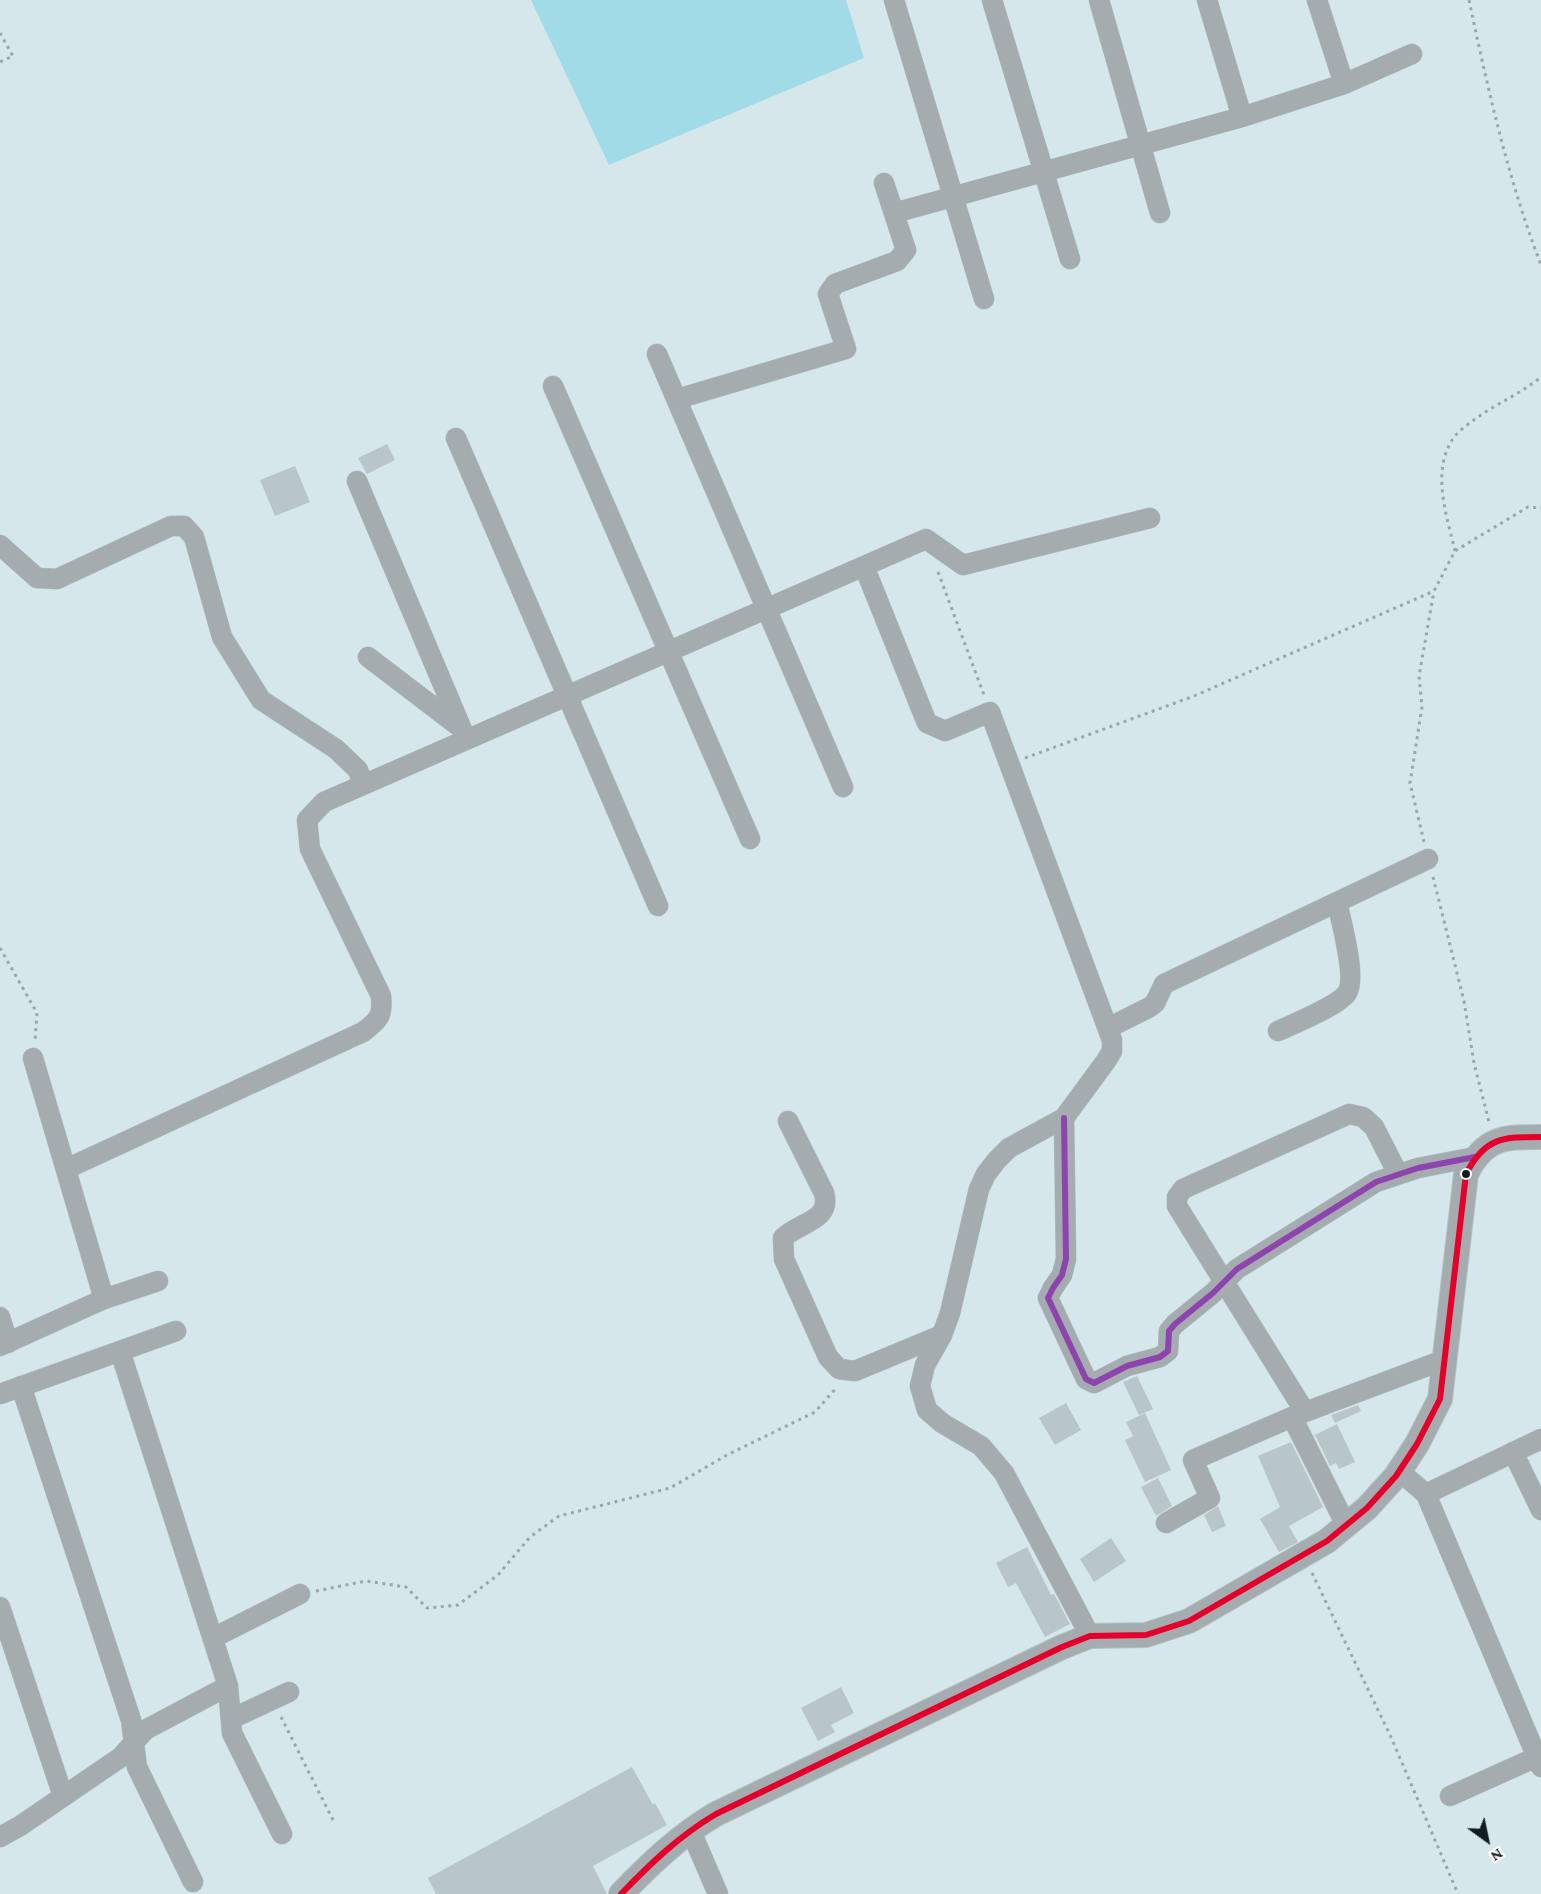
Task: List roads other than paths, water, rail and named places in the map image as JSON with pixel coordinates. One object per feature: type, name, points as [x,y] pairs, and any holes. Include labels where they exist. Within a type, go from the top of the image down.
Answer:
[{"type":"street","points":[[894,0],[984,299]]},
{"type":"street","points":[[992,0],[1070,259]]},
{"type":"street","points":[[1099,0],[1160,213]]},
{"type":"street","points":[[1208,0],[1242,117]]},
{"type":"street","points":[[1317,0],[1344,84]]},
{"type":"street","points":[[894,213],[1242,117],[1344,84],[1412,54]]},
{"type":"street","points":[[677,399],[846,349],[828,294],[835,284],[897,261],[906,250],[884,183]]},
{"type":"street","points":[[657,354],[843,787]]},
{"type":"street","points":[[553,386],[750,839]]},
{"type":"street","points":[[456,438],[658,906]]},
{"type":"street","points":[[357,481],[464,734]]},
{"type":"street","points":[[66,1169],[363,1032],[375,1023],[382,1010],[381,996],[310,849],[307,820],[324,802],[464,734],[567,695],[926,539],[963,566],[1150,518]]},
{"type":"street","points":[[0,545],[37,578],[57,579],[171,526],[184,526],[194,537],[222,637],[261,700],[336,749],[358,770],[363,784]]},
{"type":"street","points":[[864,566],[927,723],[945,731],[990,712],[1112,1040],[1112,1051],[1064,1118],[1009,1149],[996,1160],[986,1174],[978,1189],[950,1313],[942,1335],[925,1365],[920,1386],[927,1410],[942,1423],[981,1446],[1004,1473],[1090,1636]]},
{"type":"street","points":[[368,657],[464,734]]},
{"type":"street","points":[[1108,1028],[1150,1007],[1155,1003],[1164,984],[1428,859]]},
{"type":"street","points":[[1278,1031],[1331,1005],[1347,993],[1351,978],[1337,902]]},
{"type":"street","points":[[33,1058],[104,1299]]},
{"type":"street","points":[[1346,1525],[1299,1414],[1225,1280],[1177,1206],[1177,1197],[1183,1189],[1349,1114],[1363,1117],[1374,1127],[1398,1174]]},
{"type":"street","points":[[1064,1118],[1066,1259],[1062,1275],[1048,1298],[1086,1379],[1094,1383],[1127,1366],[1160,1357],[1168,1351],[1169,1331],[1174,1324],[1213,1293],[1237,1269],[1376,1182],[1418,1168],[1475,1157]]},
{"type":"street","points":[[788,1121],[827,1203],[823,1212],[816,1218],[790,1231],[783,1238],[784,1259],[828,1358],[839,1369],[855,1371],[942,1335]]},
{"type":"street","points":[[621,1894],[660,1854],[690,1830],[736,1804],[1062,1647],[1090,1636],[1146,1635],[1189,1622],[1327,1541],[1367,1508],[1399,1471],[1418,1444],[1440,1399],[1466,1174],[1475,1157],[1494,1141],[1541,1137]]},
{"type":"street","points":[[0,1317],[4,1344],[104,1299],[158,1281]]},
{"type":"street","points":[[0,1394],[176,1331]]},
{"type":"street","points":[[120,1351],[228,1686],[232,1733],[282,1834]]},
{"type":"street","points":[[1166,1523],[1210,1497],[1192,1460],[1299,1414],[1446,1359]]},
{"type":"street","points":[[21,1386],[131,1720],[136,1767],[193,1882]]},
{"type":"street","points":[[1426,1494],[1541,1439]]},
{"type":"street","points":[[1514,1452],[1541,1510]]},
{"type":"street","points":[[1399,1471],[1426,1494],[1539,1760],[1450,1796]]},
{"type":"street","points":[[213,1638],[300,1594]]},
{"type":"street","points":[[0,1606],[63,1796]]},
{"type":"street","points":[[0,1837],[20,1826],[121,1757],[145,1730],[228,1686]]},
{"type":"street","points":[[231,1719],[280,1696]]},
{"type":"street","points":[[690,1830],[718,1894]]}]
